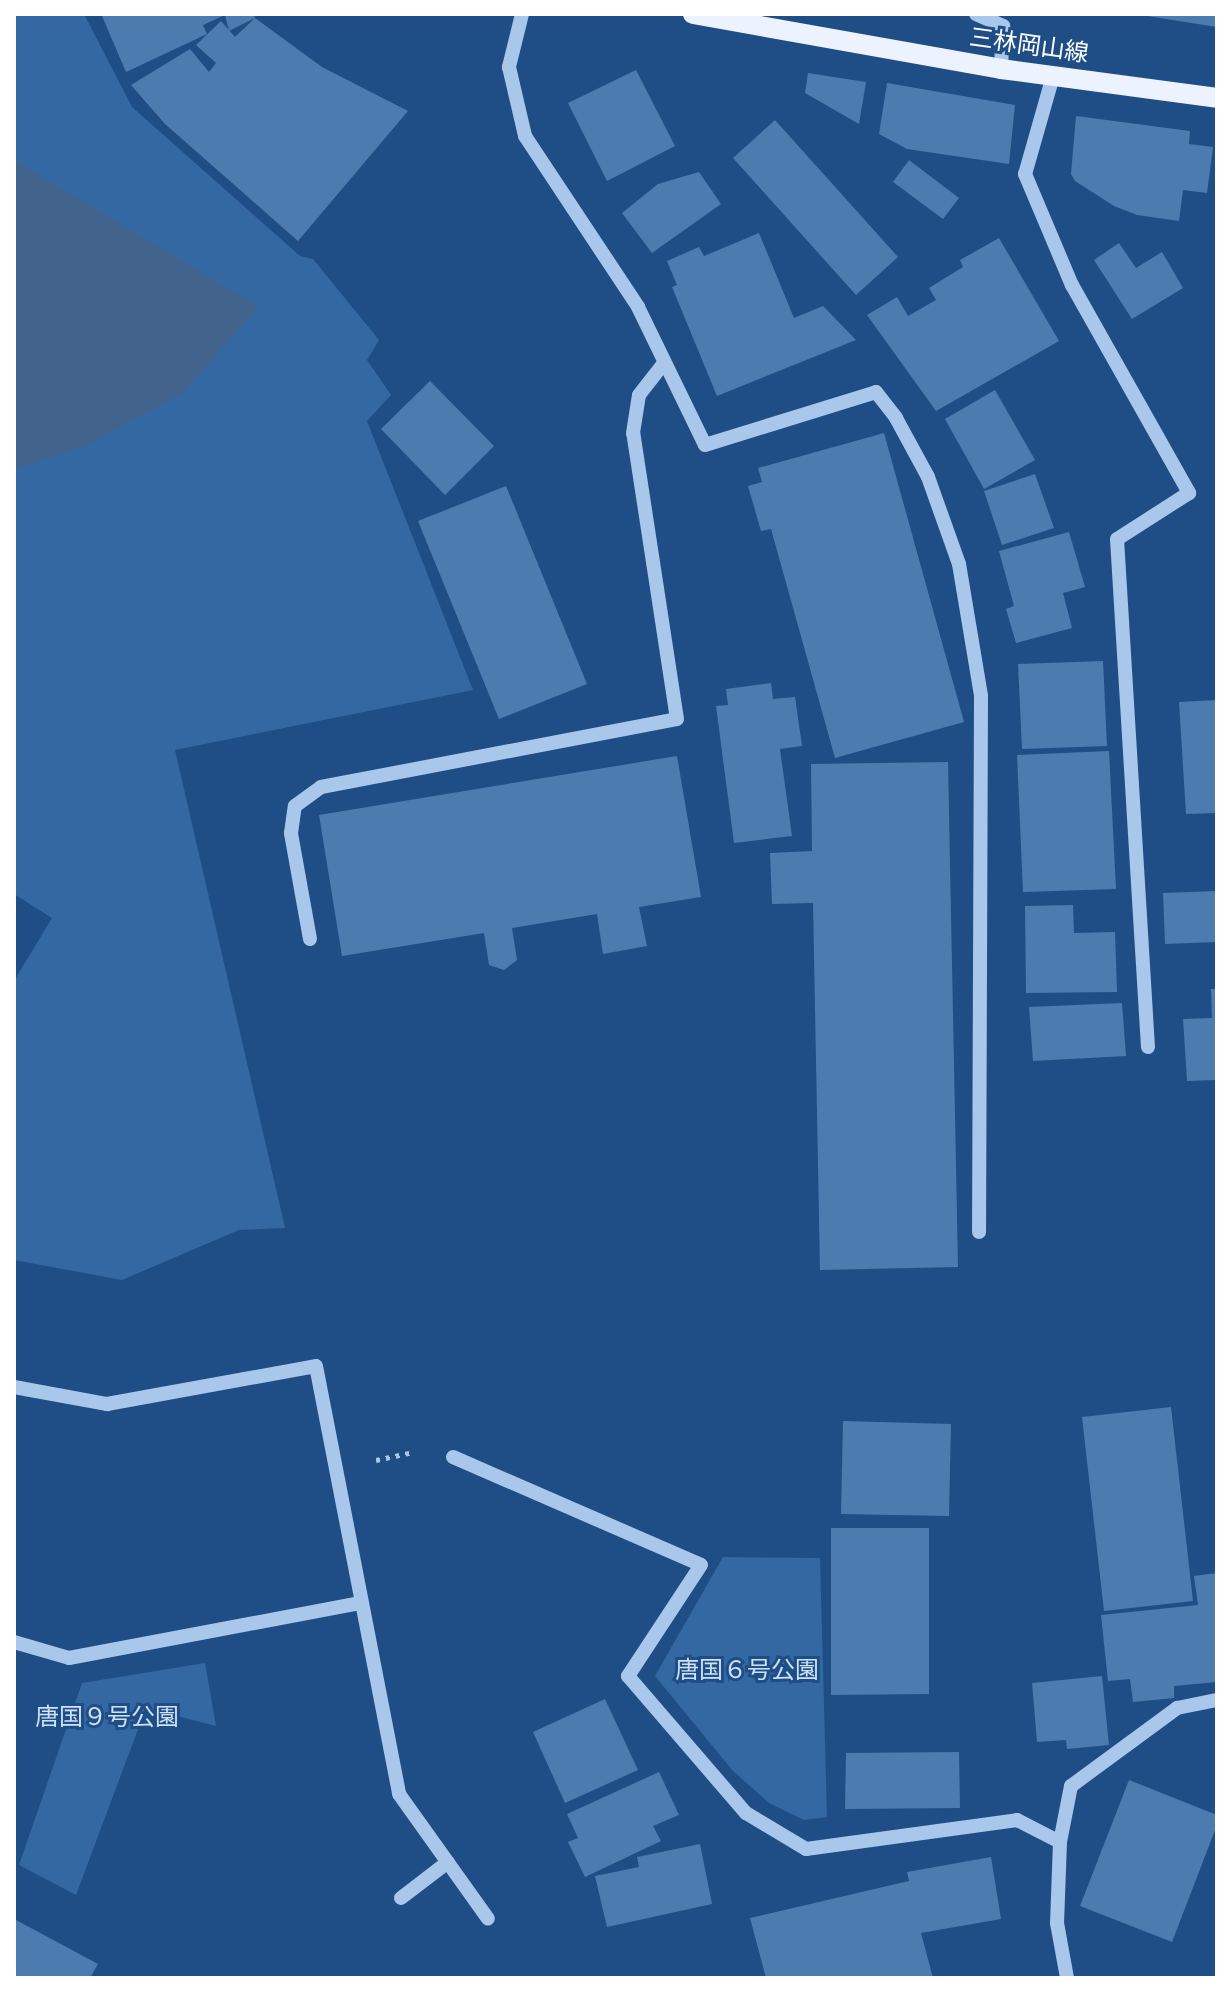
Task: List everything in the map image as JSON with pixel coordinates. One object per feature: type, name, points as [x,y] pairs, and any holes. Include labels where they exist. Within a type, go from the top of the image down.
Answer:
[{"type":"main road","name":"三林岡山線","points":[[693,14],[1001,69],[1217,98]]},
{"type":"street","points":[[522,14],[509,67],[525,136],[638,307],[705,445],[876,392],[896,418],[928,477],[959,564],[981,696],[979,1232]]},
{"type":"street","points":[[976,14],[1003,26],[1001,69]]},
{"type":"street","points":[[1053,76],[1025,174],[1072,285],[1189,493],[1117,539],[1148,1047]]},
{"type":"street","points":[[310,939],[291,833],[295,806],[321,787],[677,719],[633,433],[639,395],[664,363]]},
{"type":"street","points":[[14,1387],[107,1404],[316,1366],[399,1794],[488,1919]]},
{"type":"street","points":[[453,1457],[701,1565],[628,1676],[746,1813],[806,1849],[1017,1820],[1060,1842]]},
{"type":"street","points":[[14,1642],[69,1658],[361,1603]]},
{"type":"street","points":[[1067,1978],[1057,1923],[1060,1842],[1071,1786],[1177,1708],[1217,1700]]},
{"type":"street","points":[[401,1898],[448,1862]]},
{"type":"path","points":[[335,1468],[433,1449],[453,1457]]},
{"type":"green space","points":[[14,14],[84,14],[132,107],[300,256],[313,259],[379,340],[367,360],[391,395],[367,421],[473,690],[175,750],[285,1228],[239,1230],[122,1280],[14,1260],[14,981],[52,918],[14,894]]},
{"type":"green space","name":"唐国６号公園","points":[[723,1557],[820,1558],[827,1817],[804,1820],[769,1803],[733,1771],[655,1676]]},
{"type":"green space","name":"唐国９号公園","points":[[205,1663],[216,1726],[146,1708],[76,1895],[19,1865],[82,1683]]},
{"type":"shaded area","points":[[14,160],[259,307],[181,394],[88,444],[14,470]]},
{"type":"building","points":[[253,14],[255,18],[229,31],[225,15],[203,25],[207,34],[126,72],[102,16]]},
{"type":"building","points":[[1217,14],[1217,27],[1147,16]]},
{"type":"building","points":[[255,18],[322,67],[408,111],[298,241],[165,124],[131,85],[190,49],[209,72],[216,63],[196,45],[221,21],[235,37]]},
{"type":"building","points":[[636,70],[675,146],[607,181],[568,103]]},
{"type":"building","points":[[808,73],[866,82],[859,124],[805,93]]},
{"type":"building","points":[[887,83],[1015,105],[1009,164],[907,149],[879,134]]},
{"type":"building","points":[[1076,116],[1190,131],[1189,144],[1213,147],[1207,193],[1183,190],[1179,221],[1137,215],[1114,206],[1075,181],[1071,174]]},
{"type":"building","points":[[775,120],[898,257],[856,295],[733,158]]},
{"type":"building","points":[[909,160],[959,198],[943,219],[893,182]]},
{"type":"building","points":[[699,172],[721,204],[652,253],[622,213],[658,184]]},
{"type":"building","points":[[759,233],[794,318],[823,306],[856,340],[717,396],[672,287],[677,285],[667,261],[699,247],[704,256]]},
{"type":"building","points":[[999,238],[1059,341],[936,411],[867,315],[897,297],[908,316],[936,300],[929,288],[963,267],[960,260]]},
{"type":"building","points":[[1119,243],[1136,268],[1162,252],[1183,288],[1132,319],[1094,260]]},
{"type":"building","points":[[430,381],[494,446],[445,495],[381,429]]},
{"type":"building","points":[[995,390],[1035,460],[984,489],[945,419]]},
{"type":"building","points":[[884,433],[964,722],[835,758],[771,529],[761,531],[748,486],[762,482],[758,468]]},
{"type":"building","points":[[1035,474],[1054,528],[1002,545],[984,491]]},
{"type":"building","points":[[506,486],[587,684],[499,719],[418,521]]},
{"type":"building","points":[[1069,532],[1085,587],[1063,593],[1072,628],[1016,643],[1006,609],[1014,606],[999,551]]},
{"type":"building","points":[[1103,661],[1107,746],[1022,749],[1018,664]]},
{"type":"building","points":[[771,683],[773,699],[795,697],[802,746],[780,749],[792,836],[734,843],[716,706],[728,705],[726,689]]},
{"type":"building","points":[[1217,700],[1217,813],[1186,814],[1179,702]]},
{"type":"building","points":[[1109,751],[1116,889],[1023,892],[1017,755]]},
{"type":"building","points":[[677,756],[701,897],[639,907],[647,946],[603,954],[597,914],[512,928],[517,960],[504,970],[489,965],[484,933],[342,956],[319,815]]},
{"type":"building","points":[[948,762],[958,1267],[820,1270],[813,903],[772,904],[770,853],[812,851],[811,764]]},
{"type":"building","points":[[1216,891],[1217,942],[1165,944],[1163,893]]},
{"type":"building","points":[[1073,905],[1074,933],[1115,932],[1117,992],[1026,993],[1025,906]]},
{"type":"building","points":[[1211,989],[1217,989],[1217,1080],[1187,1081],[1183,1019],[1212,1018]]},
{"type":"building","points":[[1122,1003],[1126,1056],[1033,1061],[1029,1007]]},
{"type":"building","points":[[1171,1407],[1193,1601],[1104,1611],[1082,1417]]},
{"type":"building","points":[[843,1421],[951,1424],[949,1516],[841,1514]]},
{"type":"building","points":[[831,1528],[929,1528],[929,1694],[831,1695]]},
{"type":"building","points":[[1217,1573],[1217,1682],[1174,1686],[1174,1698],[1133,1702],[1130,1679],[1108,1681],[1101,1615],[1198,1605],[1194,1576]]},
{"type":"building","points":[[1102,1676],[1109,1745],[1067,1749],[1066,1740],[1037,1742],[1032,1683]]},
{"type":"building","points":[[605,1699],[638,1770],[565,1803],[533,1732]]},
{"type":"building","points":[[959,1752],[960,1808],[845,1809],[846,1753]]},
{"type":"building","points":[[659,1772],[679,1815],[653,1826],[661,1841],[585,1877],[568,1842],[578,1838],[567,1814]]},
{"type":"building","points":[[1129,1780],[1217,1815],[1217,1825],[1172,1942],[1080,1906]]},
{"type":"building","points":[[700,1844],[712,1904],[607,1927],[595,1876],[639,1867],[637,1857]]},
{"type":"building","points":[[991,1857],[1001,1919],[921,1933],[933,1978],[766,1978],[750,1918],[909,1881],[907,1872]]},
{"type":"building","points":[[16,1920],[98,1964],[90,1978],[14,1978]]}]
